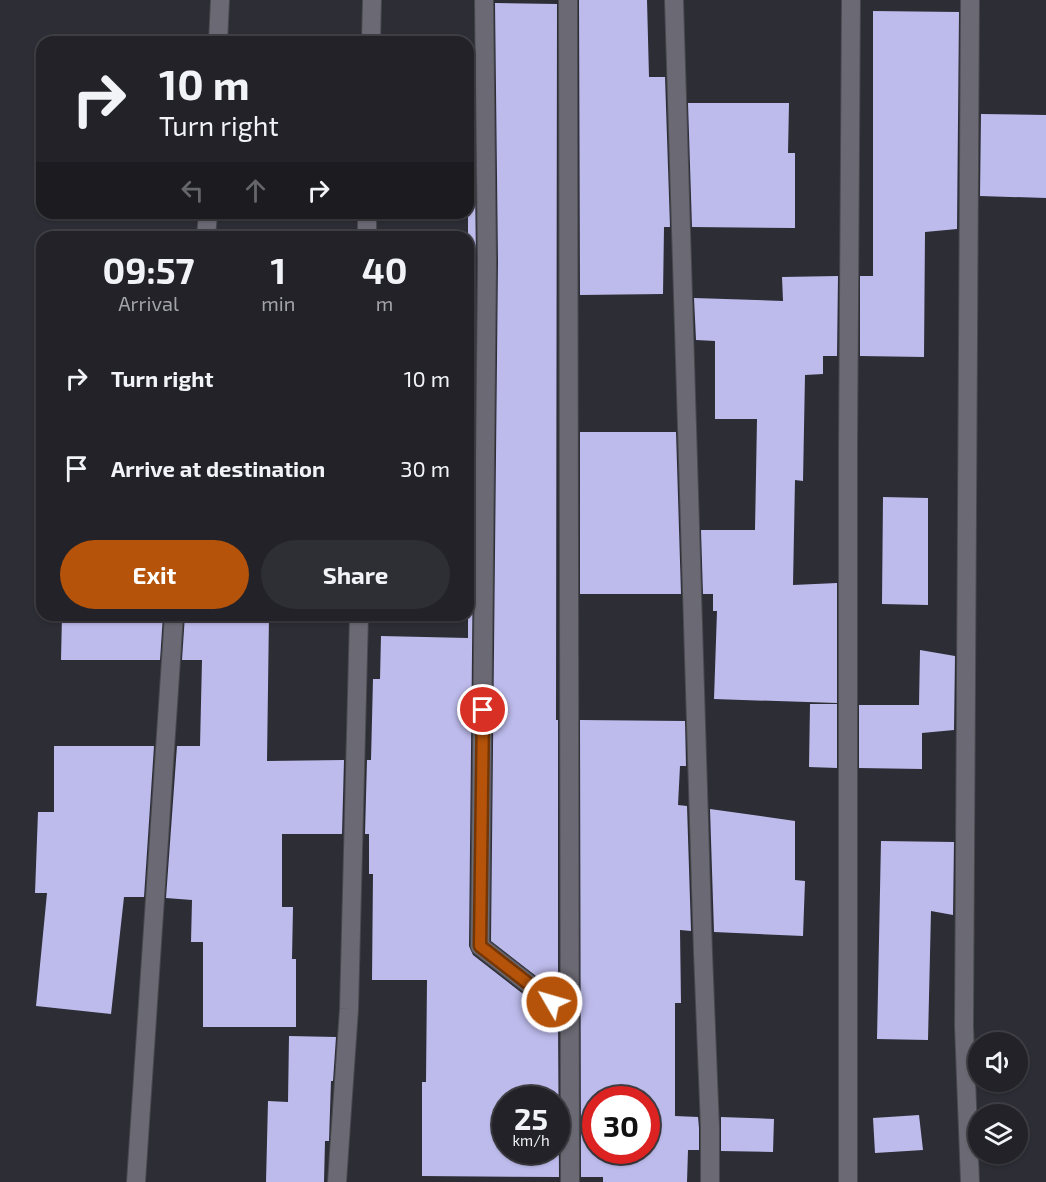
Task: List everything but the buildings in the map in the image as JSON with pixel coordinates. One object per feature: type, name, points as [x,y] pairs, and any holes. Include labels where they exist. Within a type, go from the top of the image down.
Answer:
[{"type":"street","points":[[218,36],[220,0]]},
{"type":"street","points":[[371,36],[372,0]]},
{"type":"street","points":[[484,0],[487,262],[480,946],[570,1016]]},
{"type":"street","points":[[568,0],[570,1182]]},
{"type":"street","points":[[674,0],[710,1182]]},
{"type":"street","points":[[848,1182],[848,438],[851,0]]},
{"type":"street","points":[[970,0],[964,1026],[970,1182]]},
{"type":"street","points":[[136,1182],[174,621]]},
{"type":"street","points":[[337,1182],[349,1010],[360,621]]},
{"type":"route","points":[[483,710],[480,946],[552,1002]]}]
